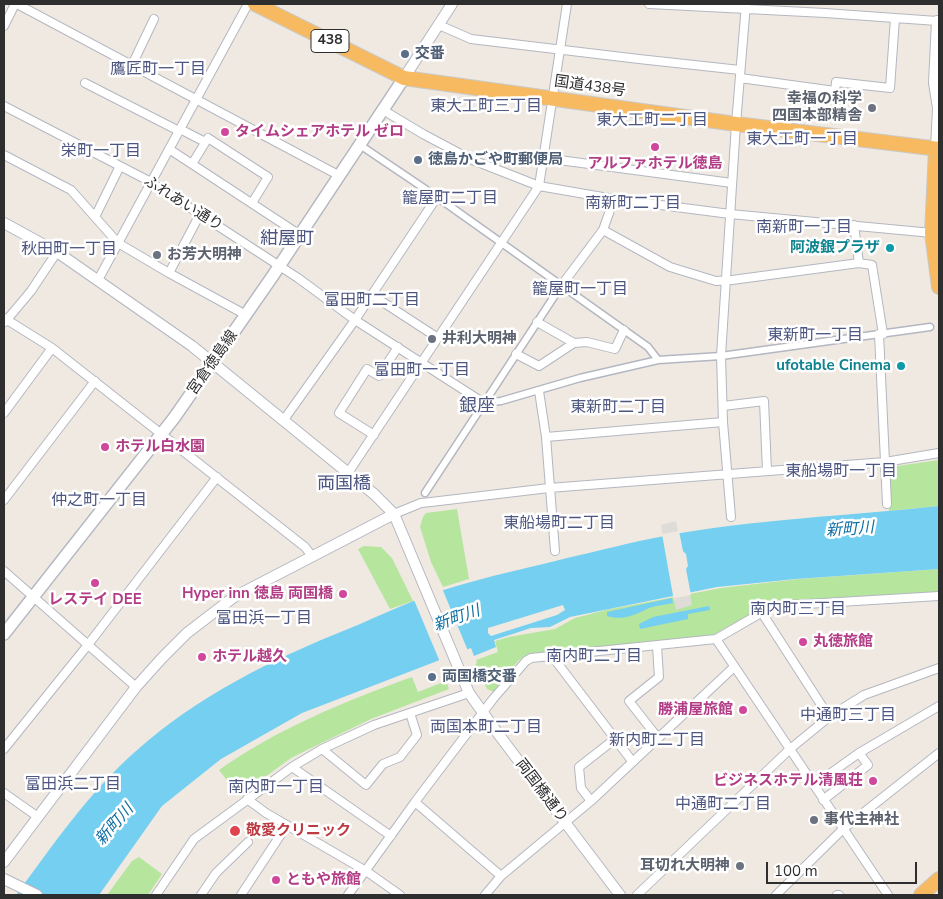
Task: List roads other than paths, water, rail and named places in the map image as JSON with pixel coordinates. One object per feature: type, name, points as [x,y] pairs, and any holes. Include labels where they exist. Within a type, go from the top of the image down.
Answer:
[{"type":"highway","name":"国道438号","points":[[255,4],[404,78],[736,124],[938,149]]},
{"type":"highway","points":[[938,149],[932,233],[939,287]]},
{"type":"highway","points":[[921,895],[939,879]]},
{"type":"main road","name":"宮倉徳島線","points":[[4,634],[162,433],[214,362],[404,78]]},
{"type":"street","points":[[4,26],[16,4],[340,176]]},
{"type":"street","points":[[98,280],[248,4]]},
{"type":"street","points":[[404,78],[452,4]]},
{"type":"street","points":[[348,473],[538,186],[544,158],[567,4]]},
{"type":"street","points":[[649,4],[746,6],[938,21],[934,83],[938,108],[938,149]]},
{"type":"street","points":[[824,13],[825,4]]},
{"type":"street","points":[[732,517],[723,422],[720,356],[746,6]]},
{"type":"street","points":[[740,78],[835,91],[836,82],[890,88],[895,18]]},
{"type":"street","points":[[132,65],[154,19]]},
{"type":"street","points":[[438,25],[471,39],[740,70]]},
{"type":"street","points":[[85,83],[205,142]]},
{"type":"street","name":"ふれあい通り","points":[[4,106],[150,182],[279,266],[398,348],[427,364],[484,403]]},
{"type":"street","points":[[383,110],[470,159],[538,186],[614,199],[730,214],[932,233]]},
{"type":"street","points":[[192,164],[208,138],[268,176],[252,203]]},
{"type":"street","points":[[360,145],[437,197],[648,347],[658,360]]},
{"type":"street","points":[[169,149],[300,235]]},
{"type":"street","points":[[4,155],[71,190],[118,243],[168,273],[246,315]]},
{"type":"street","points":[[544,158],[732,183]]},
{"type":"street","points":[[95,217],[120,166]]},
{"type":"street","points":[[283,421],[356,320],[437,197]]},
{"type":"street","points":[[425,493],[561,286],[602,230],[614,199]]},
{"type":"street","points":[[168,273],[200,214]]},
{"type":"street","points":[[4,223],[57,252],[214,362],[283,421],[374,494],[394,514]]},
{"type":"street","points":[[854,225],[859,263]]},
{"type":"street","points":[[602,230],[670,267],[716,280],[859,263],[872,265],[880,334],[887,504]]},
{"type":"street","points":[[57,252],[31,291],[5,320],[52,348],[95,381],[305,547],[312,556]]},
{"type":"street","points":[[372,295],[438,338]]},
{"type":"street","points":[[537,322],[574,343]]},
{"type":"street","points":[[484,403],[501,401],[580,378],[658,360],[720,356],[930,327]]},
{"type":"street","points":[[516,354],[539,366],[574,343],[587,342],[615,349],[624,330]]},
{"type":"street","points":[[4,413],[52,348]]},
{"type":"street","points":[[374,435],[339,413],[367,369],[379,376],[398,348]]},
{"type":"street","points":[[4,500],[95,381]]},
{"type":"street","points":[[539,391],[546,437],[555,551]]},
{"type":"street","points":[[722,406],[764,401],[768,471]]},
{"type":"street","points":[[546,437],[723,422]]},
{"type":"street","points":[[4,862],[136,687],[174,645],[220,606],[250,588],[394,514],[431,502],[549,488],[885,462],[939,453]]},
{"type":"street","points":[[4,749],[88,646],[217,477]]},
{"type":"street","name":"両国橋通り","points":[[394,514],[469,693],[620,895]]},
{"type":"street","points":[[4,571],[136,687]]},
{"type":"street","points":[[348,895],[415,802],[483,713],[526,661],[531,658],[716,639],[773,606],[939,596]]},
{"type":"street","points":[[762,613],[830,717]]},
{"type":"street","points":[[716,639],[888,895]]},
{"type":"street","points":[[657,646],[659,677],[629,701],[658,738]]},
{"type":"street","points":[[552,656],[632,762]]},
{"type":"street","points":[[485,895],[501,876],[591,801],[734,667]]},
{"type":"street","points":[[637,895],[790,749],[830,717],[864,695],[939,668]]},
{"type":"street","points":[[156,895],[194,839],[292,767],[322,749],[374,725],[469,693]]},
{"type":"street","points":[[814,785],[859,753],[939,706]]},
{"type":"street","points":[[322,749],[366,785],[383,764],[400,757],[418,734],[410,713]]},
{"type":"street","points":[[591,801],[581,788],[579,767],[615,740]]},
{"type":"street","points":[[824,800],[868,766],[859,753]]},
{"type":"street","points":[[776,895],[843,829],[939,753]]},
{"type":"street","points":[[292,767],[391,836]]},
{"type":"street","points":[[4,793],[38,817]]},
{"type":"street","points":[[246,799],[366,871],[400,895]]},
{"type":"street","points":[[415,802],[501,876]]},
{"type":"street","points":[[241,895],[287,825]]},
{"type":"street","points":[[201,895],[216,873],[248,842]]},
{"type":"street","points":[[6,880],[38,895]]},
{"type":"water","name":"新町川","points":[[939,506],[939,569],[796,579],[717,587],[570,617],[550,627],[531,628],[494,640],[496,647],[474,656],[471,648],[302,713],[221,759],[162,806],[99,895],[16,895],[87,801],[119,767],[160,731],[210,696],[264,666],[399,607],[437,592],[479,580],[664,536],[767,522]]},
{"type":"water","points":[[672,598],[673,603],[652,607],[634,615],[619,618],[607,616],[607,612]]},
{"type":"water","points":[[709,606],[710,610],[688,614],[688,619],[640,629],[639,624],[653,617]]},
{"type":"place","name":"交番","points":[[405,54]]},
{"type":"place","name":"幸福の科学 四国本部精舎","points":[[872,108]]},
{"type":"place","name":"タイムシェアホテル ゼロ","points":[[225,132]]},
{"type":"place","name":"アルファホテル徳島","points":[[655,147]]},
{"type":"place","name":"徳島かごや町郵便局","points":[[418,160]]},
{"type":"place","name":"阿波銀プラザ","points":[[890,248]]},
{"type":"place","name":"お芳大明神","points":[[157,255]]},
{"type":"place","name":"井利大明神","points":[[432,339]]},
{"type":"place","name":"ufotable Cinema","points":[[901,366]]},
{"type":"place","name":"ホテル白水園","points":[[105,447]]},
{"type":"place","name":"レステイ DEE","points":[[95,583]]},
{"type":"place","name":"Hyper inn 徳島 両国橋","points":[[343,594]]},
{"type":"place","name":"丸徳旅館","points":[[803,642]]},
{"type":"place","name":"ホテル越久","points":[[202,657]]},
{"type":"place","name":"両国橋交番","points":[[432,677]]},
{"type":"place","name":"勝浦屋旅館","points":[[743,710]]},
{"type":"place","name":"ビジネスホテル清風荘","points":[[873,781]]},
{"type":"place","name":"事代主神社","points":[[814,820]]},
{"type":"place","name":"敬愛クリニック","points":[[235,831]]},
{"type":"place","name":"耳切れ大明神","points":[[740,866]]},
{"type":"place","name":"ともや旅館","points":[[276,880]]},
{"type":"district","name":"鷹匠町一丁目","points":[[158,70]]},
{"type":"district","name":"東大工町三丁目","points":[[486,107]]},
{"type":"district","name":"東大工町二丁目","points":[[652,121]]},
{"type":"district","name":"東大工町一丁目","points":[[802,140]]},
{"type":"district","name":"栄町一丁目","points":[[101,152]]},
{"type":"district","name":"籠屋町二丁目","points":[[450,199]]},
{"type":"district","name":"南新町二丁目","points":[[633,204]]},
{"type":"district","name":"南新町一丁目","points":[[804,228]]},
{"type":"district","name":"紺屋町","points":[[287,240]]},
{"type":"district","name":"秋田町一丁目","points":[[69,250]]},
{"type":"district","name":"籠屋町一丁目","points":[[580,290]]},
{"type":"district","name":"富田町二丁目","points":[[372,301]]},
{"type":"district","name":"東新町一丁目","points":[[815,336]]},
{"type":"district","name":"富田町一丁目","points":[[422,371]]},
{"type":"district","name":"銀座","points":[[477,407]]},
{"type":"district","name":"東新町二丁目","points":[[618,408]]},
{"type":"district","name":"東船場町一丁目","points":[[841,472]]},
{"type":"district","name":"両国橋","points":[[344,485]]},
{"type":"district","name":"仲之町一丁目","points":[[99,501]]},
{"type":"district","name":"東船場町二丁目","points":[[559,524]]},
{"type":"district","name":"南内町三丁目","points":[[798,610]]},
{"type":"district","name":"富田浜一丁目","points":[[264,619]]},
{"type":"district","name":"南内町二丁目","points":[[594,657]]},
{"type":"district","name":"中通町三丁目","points":[[848,716]]},
{"type":"district","name":"両国本町二丁目","points":[[486,728]]},
{"type":"district","name":"新内町二丁目","points":[[657,741]]},
{"type":"district","name":"富田浜二丁目","points":[[73,785]]},
{"type":"district","name":"南内町一丁目","points":[[276,788]]},
{"type":"district","name":"中通町二丁目","points":[[723,805]]}]
